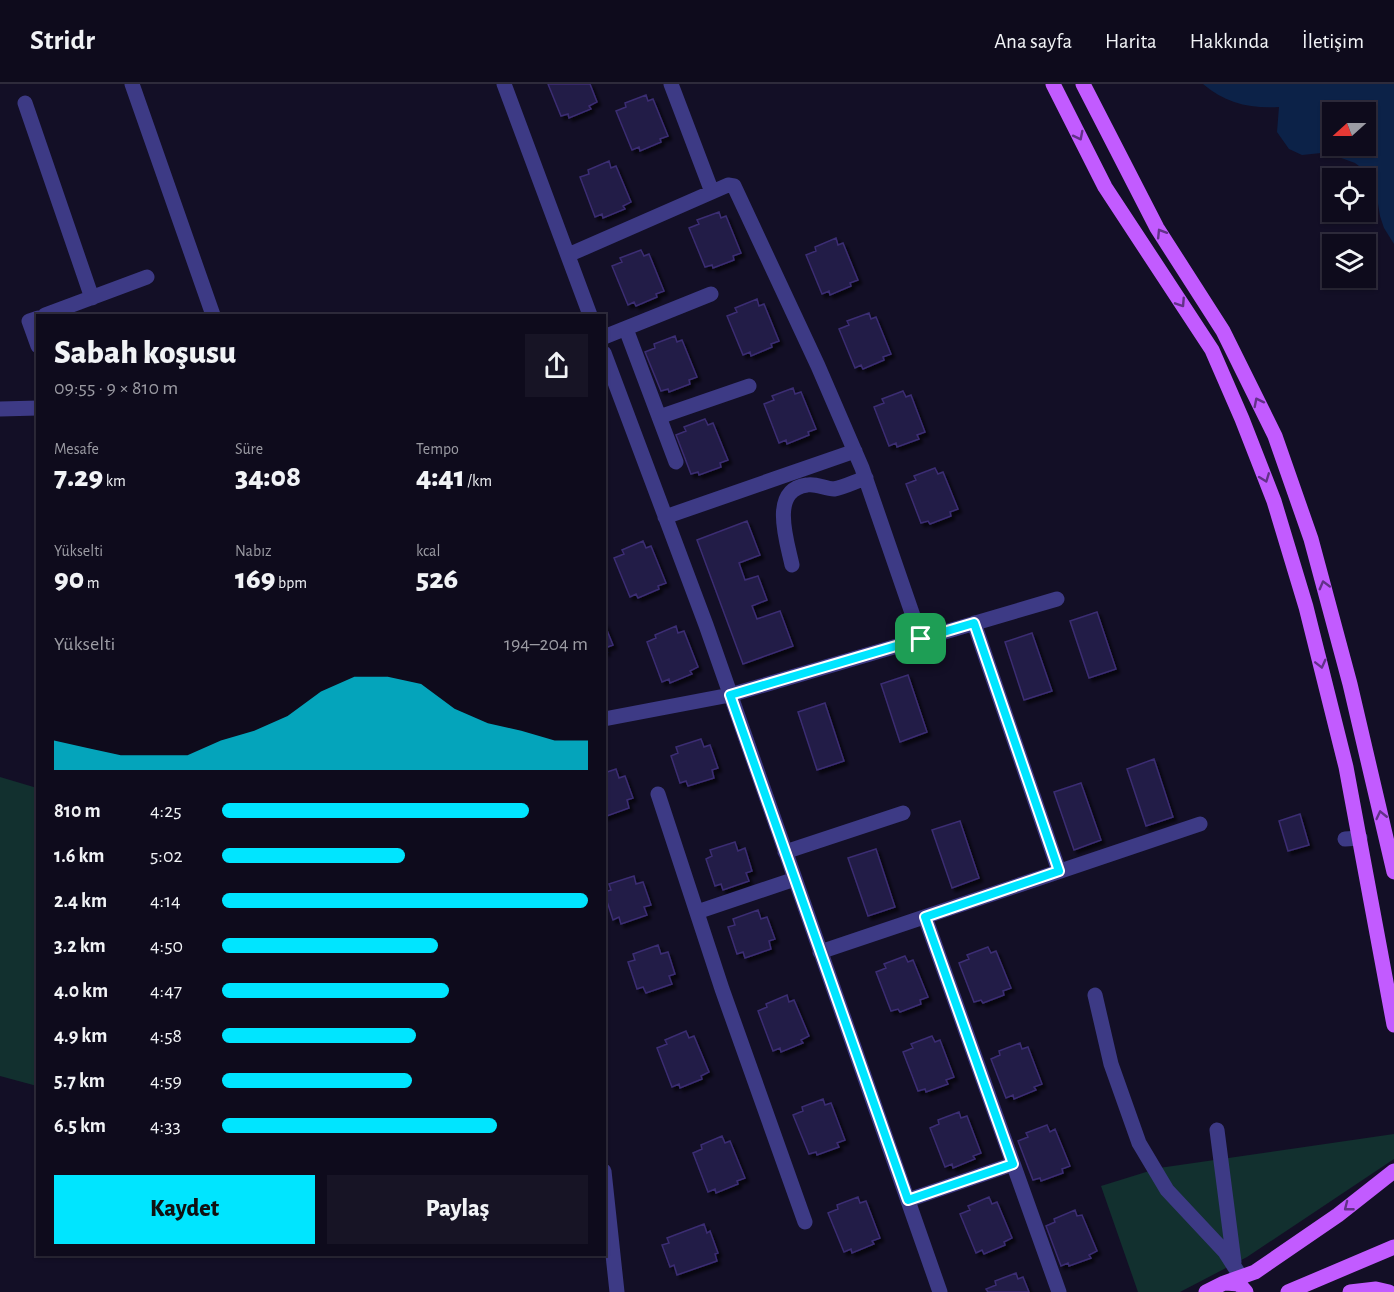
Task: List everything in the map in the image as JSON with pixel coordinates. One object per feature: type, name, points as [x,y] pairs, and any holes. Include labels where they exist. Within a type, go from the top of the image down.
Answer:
[{"type":"main road","points":[[1053,84],[1106,187],[1212,350],[1274,501],[1306,607],[1346,767],[1353,839],[1394,1025]]},
{"type":"main road","points":[[1083,84],[1157,228],[1223,331],[1275,436],[1311,539],[1350,684],[1394,872]]},
{"type":"main road","points":[[1206,1292],[1255,1272],[1338,1215],[1394,1171]]},
{"type":"main road","points":[[1288,1292],[1394,1247]]},
{"type":"main road","points":[[1350,1292],[1376,1289],[1389,1292]]},
{"type":"street","points":[[132,84],[213,314]]},
{"type":"street","points":[[504,84],[590,314]]},
{"type":"street","points":[[671,84],[712,192]]},
{"type":"street","points":[[26,103],[92,298]]},
{"type":"street","points":[[568,255],[728,185],[734,186],[855,451],[921,639]]},
{"type":"street","points":[[48,314],[147,277]]},
{"type":"street","points":[[606,337],[711,294]]},
{"type":"street","points":[[36,319],[29,321],[36,340]]},
{"type":"street","points":[[626,329],[676,462]]},
{"type":"street","points":[[606,364],[609,380],[665,517],[730,695],[940,1292]]},
{"type":"street","points":[[659,417],[748,386]]},
{"type":"street","points":[[0,409],[36,408]]},
{"type":"street","points":[[665,517],[855,451]]},
{"type":"street","points":[[792,566],[782,516],[786,497],[792,491],[806,485],[834,489],[866,478]]},
{"type":"street","points":[[606,718],[730,695],[1057,599]]},
{"type":"street","points":[[974,623],[1059,871]]},
{"type":"street","points":[[658,794],[726,1000],[805,1222]]},
{"type":"street","points":[[785,852],[903,813]]},
{"type":"street","points":[[820,952],[1200,824]]},
{"type":"street","points":[[697,912],[795,879]]},
{"type":"street","points":[[925,917],[1059,1292]]},
{"type":"street","points":[[1095,995],[1111,1064],[1138,1143],[1167,1190],[1225,1252],[1241,1279]]},
{"type":"street","points":[[1217,1130],[1241,1279]]},
{"type":"street","points":[[908,1200],[1013,1164]]},
{"type":"street","points":[[606,1191],[616,1292]]},
{"type":"green space","points":[[0,777],[36,788],[36,1086],[0,1076]]},
{"type":"green space","points":[[1394,1134],[1394,1159],[1247,1257],[1180,1292],[1138,1292],[1101,1186],[1159,1168]]},
{"type":"water","points":[[1203,84],[1394,84],[1394,244],[1380,216],[1376,191],[1376,168],[1362,168],[1336,156],[1376,156],[1376,102],[1322,102],[1322,153],[1302,155],[1289,149],[1277,132],[1279,107],[1248,106],[1220,96]]},
{"type":"building","points":[[548,84],[590,84],[597,102],[589,106],[591,109],[569,118],[568,114],[561,116]]},
{"type":"building","points":[[646,95],[648,101],[653,99],[668,136],[660,139],[661,142],[640,151],[639,147],[632,150],[616,111],[626,107],[625,103]]},
{"type":"building","points":[[609,161],[611,168],[616,166],[631,202],[623,206],[625,209],[603,218],[602,214],[595,217],[580,177],[589,174],[588,170]]},
{"type":"building","points":[[719,212],[721,218],[726,216],[741,253],[733,256],[734,260],[713,268],[712,265],[705,267],[689,228],[699,224],[697,220]]},
{"type":"building","points":[[836,238],[838,245],[843,243],[858,280],[850,283],[851,286],[830,295],[829,291],[822,294],[806,255],[816,251],[815,247]]},
{"type":"building","points":[[641,250],[644,256],[649,254],[664,291],[656,294],[657,297],[636,306],[634,302],[628,305],[612,266],[622,262],[620,258]]},
{"type":"building","points":[[757,299],[759,306],[764,304],[779,341],[771,344],[772,347],[751,356],[750,352],[743,355],[727,316],[737,312],[735,308]]},
{"type":"building","points":[[869,313],[871,319],[876,317],[891,354],[883,357],[884,360],[863,369],[861,365],[855,368],[839,329],[849,325],[847,321]]},
{"type":"building","points":[[675,336],[677,342],[682,340],[697,377],[689,380],[690,384],[669,392],[668,389],[661,391],[645,352],[655,348],[654,344]]},
{"type":"building","points":[[793,388],[795,394],[801,392],[816,429],[808,432],[809,435],[787,444],[786,440],[779,443],[764,404],[774,400],[772,396]]},
{"type":"building","points":[[903,391],[906,397],[911,395],[925,432],[917,435],[919,439],[897,447],[896,443],[889,446],[874,407],[884,403],[882,399]]},
{"type":"building","points":[[705,419],[708,425],[713,423],[728,460],[720,463],[721,467],[699,475],[698,472],[691,474],[676,435],[686,431],[684,427]]},
{"type":"building","points":[[935,468],[938,474],[943,472],[958,509],[950,512],[951,516],[930,524],[928,521],[921,523],[906,484],[916,480],[914,476]]},
{"type":"building","points":[[747,521],[760,555],[739,563],[745,580],[758,576],[767,600],[752,606],[757,619],[780,611],[793,646],[743,664],[697,540]]},
{"type":"building","points":[[643,541],[646,548],[651,546],[666,583],[658,586],[659,589],[638,598],[636,594],[630,597],[614,558],[624,554],[622,550]]},
{"type":"building","points":[[1097,612],[1116,669],[1089,678],[1070,621]]},
{"type":"building","points":[[676,626],[678,633],[684,631],[698,667],[690,671],[692,674],[670,683],[669,679],[662,682],[647,642],[656,638],[655,635]]},
{"type":"building","points":[[606,628],[613,645],[606,648]]},
{"type":"building","points":[[1032,633],[1052,691],[1024,700],[1005,642]]},
{"type":"building","points":[[908,675],[927,732],[900,742],[881,684]]},
{"type":"building","points":[[825,703],[844,761],[817,770],[798,712]]},
{"type":"building","points":[[701,739],[704,747],[710,745],[718,768],[712,770],[714,778],[688,786],[686,781],[680,783],[671,756],[678,753],[676,747]]},
{"type":"building","points":[[1154,759],[1173,817],[1146,826],[1127,769]]},
{"type":"building","points":[[616,769],[619,778],[625,776],[633,798],[627,800],[629,808],[606,816],[606,772]]},
{"type":"building","points":[[1081,783],[1101,840],[1074,850],[1054,792]]},
{"type":"building","points":[[1300,814],[1309,845],[1288,851],[1279,821]]},
{"type":"building","points":[[960,821],[979,878],[952,888],[932,830]]},
{"type":"building","points":[[735,842],[738,851],[745,848],[752,871],[746,873],[749,881],[723,890],[721,884],[715,886],[706,859],[712,856],[710,850]]},
{"type":"building","points":[[876,849],[895,907],[868,916],[848,858]]},
{"type":"building","points":[[634,876],[636,884],[643,882],[651,905],[644,907],[647,915],[621,924],[619,917],[613,920],[606,898],[606,891],[611,890],[609,884]]},
{"type":"building","points":[[758,910],[761,919],[767,917],[775,939],[769,941],[771,949],[745,958],[743,952],[737,954],[728,927],[735,925],[733,919]]},
{"type":"building","points":[[658,945],[661,954],[668,952],[675,974],[669,976],[672,984],[646,993],[643,987],[637,989],[628,962],[635,960],[633,954]]},
{"type":"building","points":[[988,947],[991,953],[996,951],[1011,988],[1003,991],[1004,995],[983,1003],[981,1000],[974,1002],[959,963],[969,959],[967,955]]},
{"type":"building","points":[[905,956],[908,962],[913,960],[928,997],[920,1000],[921,1004],[900,1012],[898,1009],[891,1011],[876,972],[886,968],[884,964]]},
{"type":"building","points":[[787,995],[789,1002],[794,1000],[809,1036],[801,1040],[803,1043],[781,1052],[780,1048],[773,1051],[758,1011],[767,1007],[766,1004]]},
{"type":"building","points":[[686,1031],[689,1038],[694,1036],[709,1072],[701,1076],[702,1079],[680,1088],[679,1084],[672,1087],[657,1048],[667,1044],[665,1040]]},
{"type":"building","points":[[932,1036],[935,1042],[940,1040],[954,1077],[946,1080],[948,1084],[926,1092],[925,1089],[918,1091],[903,1052],[913,1048],[911,1044]]},
{"type":"building","points":[[1020,1043],[1022,1049],[1028,1047],[1042,1084],[1034,1087],[1036,1090],[1014,1099],[1013,1095],[1006,1098],[991,1059],[1000,1055],[999,1051]]},
{"type":"building","points":[[823,1099],[825,1105],[831,1103],[845,1140],[837,1143],[839,1147],[817,1155],[816,1152],[809,1154],[793,1115],[803,1111],[802,1107]]},
{"type":"building","points":[[959,1112],[961,1118],[967,1116],[981,1153],[973,1156],[975,1159],[953,1168],[952,1164],[945,1167],[930,1128],[939,1124],[938,1120]]},
{"type":"building","points":[[1047,1125],[1050,1132],[1055,1129],[1070,1166],[1062,1169],[1063,1173],[1041,1181],[1040,1178],[1033,1180],[1018,1141],[1028,1137],[1026,1133]]},
{"type":"building","points":[[722,1136],[725,1143],[730,1141],[745,1178],[737,1181],[738,1184],[716,1193],[715,1189],[708,1192],[693,1153],[702,1149],[701,1145]]},
{"type":"building","points":[[858,1197],[860,1203],[866,1201],[880,1238],[872,1241],[874,1244],[852,1253],[851,1249],[844,1252],[828,1213],[838,1209],[837,1205]]},
{"type":"building","points":[[989,1197],[992,1204],[997,1202],[1012,1238],[1004,1242],[1005,1245],[984,1254],[982,1250],[976,1253],[960,1214],[970,1210],[968,1206]]},
{"type":"building","points":[[1075,1210],[1077,1216],[1082,1215],[1097,1251],[1089,1255],[1091,1258],[1069,1266],[1068,1263],[1061,1266],[1046,1226],[1055,1222],[1054,1219]]},
{"type":"building","points":[[704,1224],[707,1233],[710,1231],[718,1253],[715,1254],[717,1261],[677,1275],[674,1265],[670,1267],[662,1245],[669,1243],[667,1238]]},
{"type":"building","points":[[1016,1273],[1018,1279],[1023,1277],[1029,1292],[988,1292],[986,1289],[996,1285],[995,1281]]},
{"type":"route","points":[[974,623],[1059,871],[925,917],[1013,1164],[908,1200],[730,695],[921,639],[974,623]]}]
